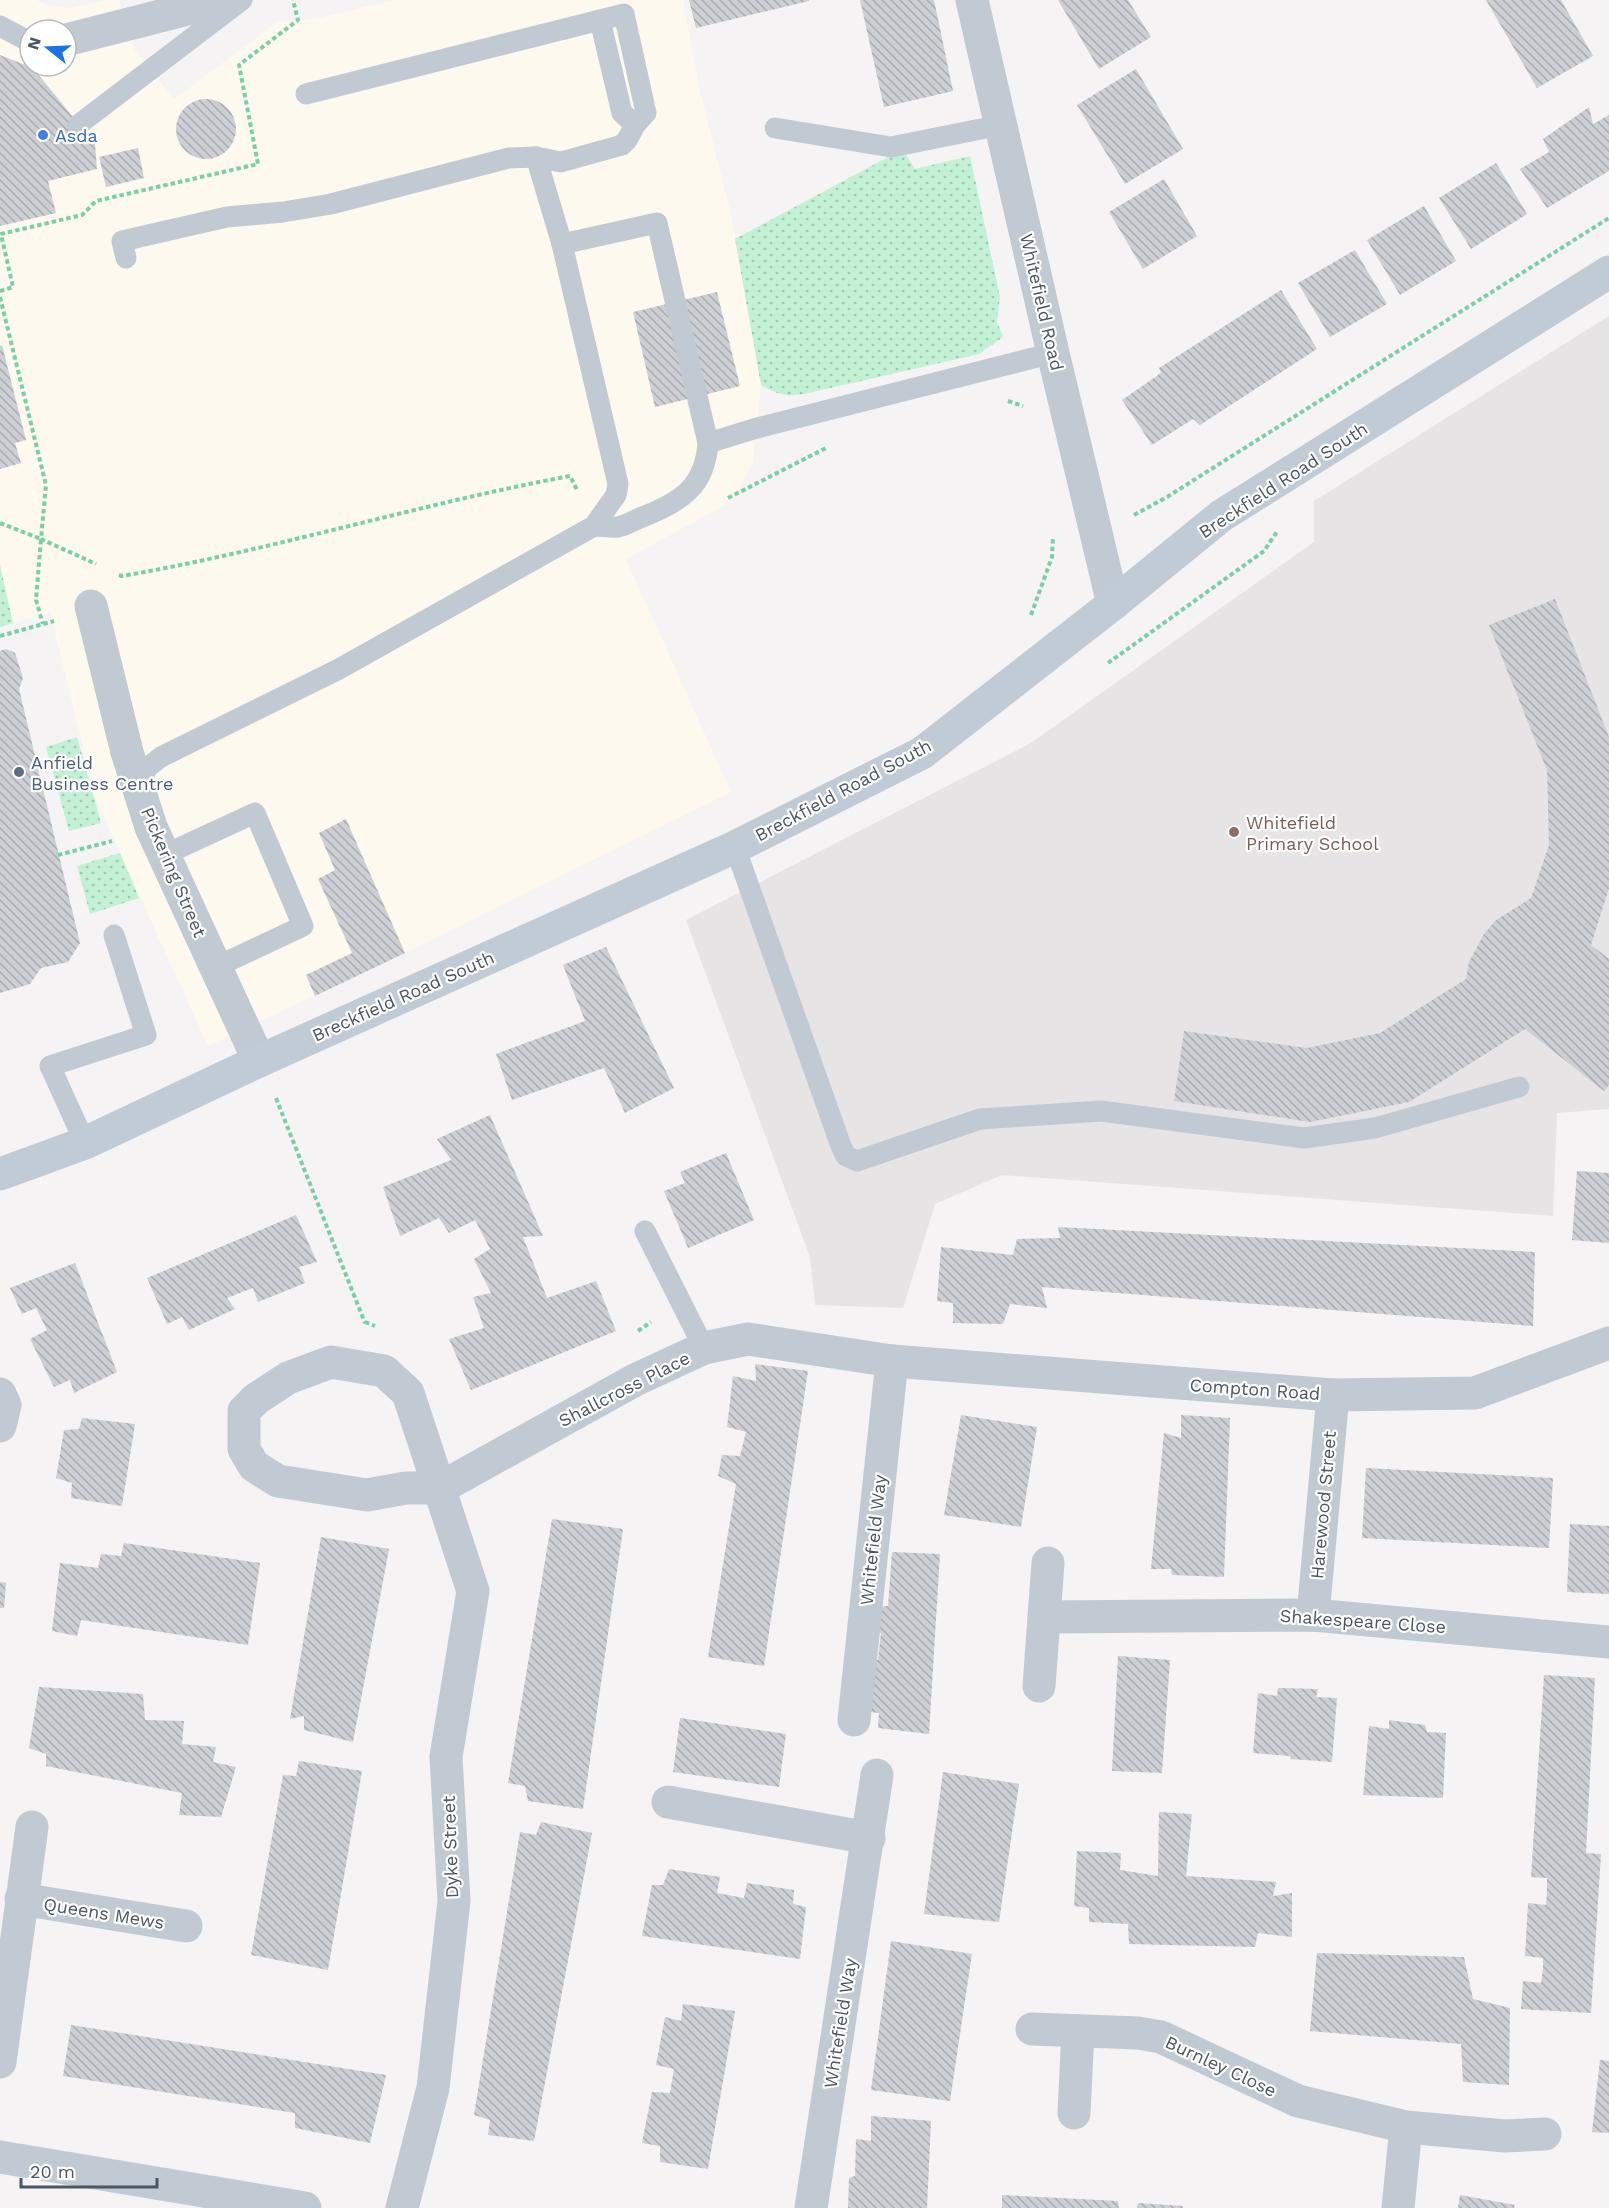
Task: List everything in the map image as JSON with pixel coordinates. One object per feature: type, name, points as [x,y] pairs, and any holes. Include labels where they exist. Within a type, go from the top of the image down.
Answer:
[{"type":"street","points":[[78,36],[176,6],[223,0]]},
{"type":"street","name":"Whitefield Road","points":[[972,0],[1113,604]]},
{"type":"street","name":"Breckfield Road South","points":[[0,1174],[85,1143],[260,1061],[735,847],[922,753],[1113,604],[1221,516],[1609,272]]},
{"type":"street","name":"Pickering Street","points":[[91,606],[127,752],[151,827],[260,1061]]},
{"type":"street","name":"Shallcross Place","points":[[440,1488],[635,1380],[704,1348],[748,1339],[892,1361]]},
{"type":"street","name":"Compton Road","points":[[892,1361],[1333,1395],[1475,1393],[1609,1343]]},
{"type":"street","name":"Whitefield Way","points":[[854,1720],[892,1361]]},
{"type":"street","points":[[384,1371],[331,1362],[288,1378],[256,1399],[244,1412],[244,1449],[255,1466],[279,1481],[367,1495],[406,1488],[440,1488]]},
{"type":"street","name":"Dyke Street","points":[[384,1371],[408,1393],[473,1591],[446,1757],[454,1901],[433,2088],[402,2208]]},
{"type":"street","points":[[0,1394],[5,1405],[0,1426]]},
{"type":"street","name":"Harewood Street","points":[[1313,1615],[1333,1395]]},
{"type":"street","points":[[1039,1686],[1048,1563]]},
{"type":"street","name":"Shakespeare Close","points":[[1044,1617],[1313,1615],[1609,1642]]},
{"type":"street","name":"Whitefield Way","points":[[811,2208],[877,1775]]},
{"type":"street","points":[[668,1802],[869,1838]]},
{"type":"street","name":"Queens Mews","points":[[0,2062],[32,1827]]},
{"type":"street","name":"Queens Mews","points":[[21,1899],[186,1926]]},
{"type":"street","name":"Burnley Close","points":[[1032,2029],[1138,2033],[1161,2037],[1298,2101],[1407,2127],[1505,2136],[1545,2134]]},
{"type":"street","points":[[1074,2113],[1078,2031]]},
{"type":"street","points":[[1398,2208],[1407,2127]]},
{"type":"street","points":[[0,2157],[305,2208]]},
{"type":"lane","points":[[78,125],[242,0]]},
{"type":"lane","points":[[126,258],[122,241],[227,217],[283,212],[330,204],[509,158],[536,157],[561,162],[622,145],[634,125],[645,113],[624,15],[306,94]]},
{"type":"lane","points":[[0,26],[18,36]]},
{"type":"lane","points":[[775,128],[891,147],[1001,125]]},
{"type":"lane","points":[[138,784],[148,767],[161,758],[339,669],[594,526],[616,495],[618,484],[562,244],[536,157]]},
{"type":"lane","points":[[562,244],[657,223],[708,443],[703,472],[681,498],[665,508],[619,527],[594,526]]},
{"type":"lane","points":[[708,443],[757,428],[1053,353]]},
{"type":"lane","points":[[164,855],[255,813],[303,927],[216,967]]},
{"type":"lane","points":[[735,847],[841,1146],[846,1156],[857,1161],[980,1119],[1101,1111],[1304,1138],[1375,1128],[1520,1087]]},
{"type":"lane","points":[[85,1143],[50,1066],[146,1035],[114,934]]},
{"type":"lane","points":[[645,1231],[704,1348]]},
{"type":"path","points":[[0,291],[13,287],[1,234],[82,215],[96,201],[258,164],[239,65],[298,20],[293,0]]},
{"type":"path","points":[[1131,516],[1177,490],[1609,218]]},
{"type":"path","points":[[0,297],[46,485],[36,600],[43,624],[0,636]]},
{"type":"path","points":[[1004,400],[1027,407]]},
{"type":"path","points":[[725,499],[831,446]]},
{"type":"path","points":[[112,572],[122,576],[199,562],[512,486],[570,476],[594,526]]},
{"type":"path","points":[[0,523],[102,567]]},
{"type":"path","points":[[1029,621],[1052,557],[1053,535]]},
{"type":"path","points":[[260,1061],[384,1371]]},
{"type":"path","points":[[635,1333],[655,1320]]},
{"type":"path","points":[[365,1322],[386,1329]]},
{"type":"shaded area","points":[[0,0],[36,0],[52,6],[71,8],[104,0],[119,0],[134,49],[174,99],[279,21],[313,19],[395,0],[683,0],[699,86],[731,214],[761,385],[753,461],[733,501],[626,559],[731,792],[405,953],[208,1046],[96,800],[50,613],[13,623],[0,565]]},
{"type":"shaded area","name":"Whitefield Primary School","points":[[1609,316],[1609,1109],[1557,1113],[1553,1216],[1002,1175],[935,1204],[903,1308],[815,1305],[810,1257],[686,920],[1031,743],[1314,542],[1314,501]]},
{"type":"green space","points":[[905,153],[915,169],[970,156],[1000,297],[997,322],[1003,337],[979,354],[804,394],[781,394],[761,385],[735,239],[892,155]]},
{"type":"green space","points":[[0,565],[13,623],[0,627]]},
{"type":"green space","points":[[77,737],[101,823],[69,831],[46,747]]},
{"type":"green space","points":[[120,853],[139,898],[90,914],[77,866]]},
{"type":"building","points":[[689,0],[809,0],[809,1],[696,28]]},
{"type":"building","points":[[860,0],[934,0],[953,91],[884,107]]},
{"type":"building","points":[[1058,0],[1128,0],[1151,37],[1099,69]]},
{"type":"building","points":[[1486,0],[1561,0],[1593,56],[1537,88]]},
{"type":"building","name":"Asda","points":[[0,55],[18,62],[18,78],[41,78],[95,144],[97,169],[48,181],[56,213],[0,226]]},
{"type":"building","points":[[1136,69],[1183,149],[1125,184],[1077,105]]},
{"type":"building","points":[[206,99],[227,108],[236,129],[227,150],[206,159],[185,150],[176,129],[185,108]]},
{"type":"building","points":[[1589,107],[1593,124],[1609,115],[1609,171],[1547,208],[1520,169],[1549,152],[1543,139]]},
{"type":"building","points":[[138,148],[144,178],[106,187],[99,157]]},
{"type":"building","points":[[1496,163],[1527,214],[1471,249],[1439,198]]},
{"type":"building","points":[[1164,179],[1197,236],[1143,269],[1109,212]]},
{"type":"building","points":[[1424,206],[1456,261],[1400,295],[1367,240]]},
{"type":"building","points":[[1355,250],[1387,304],[1330,337],[1298,283]]},
{"type":"building","points":[[1281,290],[1317,349],[1200,425],[1193,419],[1152,445],[1122,400],[1161,373],[1159,368]]},
{"type":"building","points":[[717,292],[740,386],[655,407],[633,312]]},
{"type":"building","points":[[2,345],[26,440],[15,443],[21,463],[0,469],[0,346]]},
{"type":"building","points":[[1555,599],[1609,737],[1609,888],[1591,945],[1609,959],[1609,1085],[1604,1091],[1525,1029],[1409,1102],[1310,1122],[1174,1101],[1184,1031],[1307,1048],[1380,1033],[1466,979],[1469,962],[1484,934],[1496,920],[1531,898],[1549,845],[1547,770],[1489,625]]},
{"type":"building","name":"Anfield Business Centre","points":[[6,649],[15,653],[23,678],[19,689],[80,943],[68,962],[41,968],[30,984],[0,993],[0,651]]},
{"type":"building","points":[[346,819],[405,953],[315,996],[306,975],[352,953],[318,879],[335,870],[319,833]]},
{"type":"building","points":[[606,947],[674,1088],[625,1113],[604,1068],[512,1100],[496,1054],[585,1021],[563,965]]},
{"type":"building","points":[[490,1115],[543,1236],[523,1237],[547,1298],[596,1281],[616,1331],[471,1390],[449,1339],[484,1328],[473,1297],[491,1293],[474,1259],[490,1249],[475,1220],[449,1233],[439,1218],[400,1236],[383,1187],[451,1160],[437,1139]]},
{"type":"building","points":[[726,1153],[754,1220],[688,1248],[664,1191],[685,1183],[680,1172]]},
{"type":"building","points":[[1577,1171],[1609,1173],[1609,1243],[1572,1240]]},
{"type":"building","points":[[296,1215],[317,1262],[299,1267],[305,1283],[258,1302],[253,1288],[227,1298],[235,1309],[189,1330],[182,1317],[167,1324],[147,1278]]},
{"type":"building","points":[[1058,1227],[1535,1252],[1533,1326],[1042,1287],[1047,1308],[1010,1304],[1003,1324],[953,1323],[953,1303],[937,1301],[941,1247],[1013,1255],[1017,1239],[1060,1238]]},
{"type":"building","points":[[75,1263],[117,1372],[74,1393],[70,1380],[54,1387],[30,1339],[47,1330],[36,1308],[22,1314],[10,1288]]},
{"type":"building","points":[[755,1364],[808,1371],[764,1666],[708,1657],[736,1484],[718,1476],[722,1455],[740,1456],[746,1432],[727,1427],[733,1376],[756,1381]]},
{"type":"building","points":[[961,1415],[1037,1427],[1021,1527],[944,1515]]},
{"type":"building","points":[[1181,1415],[1230,1418],[1224,1577],[1172,1575],[1171,1569],[1151,1569],[1164,1433],[1181,1438]]},
{"type":"building","points":[[82,1418],[135,1424],[122,1506],[71,1498],[72,1483],[56,1478],[64,1430],[79,1429]]},
{"type":"building","points":[[1366,1468],[1553,1478],[1549,1548],[1362,1538]]},
{"type":"building","points":[[552,1519],[623,1529],[583,1809],[528,1801],[525,1786],[508,1783]]},
{"type":"building","points":[[1570,1524],[1609,1526],[1609,1594],[1567,1592]]},
{"type":"building","points":[[321,1537],[389,1549],[353,1742],[304,1730],[304,1716],[290,1719]]},
{"type":"building","points":[[124,1543],[260,1563],[248,1645],[81,1620],[77,1636],[52,1631],[60,1563],[98,1568],[101,1554],[121,1556]]},
{"type":"building","points":[[892,1552],[940,1554],[929,1734],[878,1728],[879,1713],[861,1711],[866,1659],[878,1660],[881,1633],[863,1632],[866,1607],[888,1606]]},
{"type":"building","points":[[0,1582],[6,1583],[4,1608],[0,1608]]},
{"type":"building","points":[[1118,1656],[1170,1660],[1162,1773],[1112,1771]]},
{"type":"building","points":[[1544,1675],[1595,1678],[1586,1853],[1601,1854],[1591,2013],[1521,2009],[1523,1981],[1541,1983],[1543,1969],[1543,1958],[1525,1956],[1528,1903],[1546,1905],[1547,1891],[1547,1878],[1531,1877]]},
{"type":"building","points":[[39,1687],[143,1694],[145,1720],[184,1721],[182,1744],[216,1747],[213,1762],[236,1767],[221,1817],[179,1815],[182,1793],[46,1766],[46,1754],[29,1748]]},
{"type":"building","points":[[1278,1688],[1318,1689],[1316,1697],[1337,1698],[1332,1762],[1253,1753],[1258,1693],[1277,1696]]},
{"type":"building","points":[[680,1718],[786,1734],[779,1787],[673,1772]]},
{"type":"building","points":[[1389,1720],[1425,1725],[1427,1732],[1446,1733],[1443,1798],[1363,1795],[1369,1726],[1389,1729]]},
{"type":"building","points":[[299,1761],[362,1771],[328,1970],[251,1955],[283,1775],[296,1776]]},
{"type":"building","points":[[943,1772],[1019,1784],[999,1922],[924,1914]]},
{"type":"building","points":[[1159,1812],[1192,1814],[1186,1876],[1276,1882],[1273,1896],[1292,1893],[1292,1937],[1258,1933],[1255,1947],[1129,1944],[1128,1924],[1089,1922],[1089,1908],[1074,1906],[1077,1851],[1121,1853],[1120,1870],[1158,1876]]},
{"type":"building","points":[[541,1822],[592,1833],[534,2141],[488,2135],[490,2120],[474,2115],[520,1832],[536,1835]]},
{"type":"building","points":[[669,1869],[720,1877],[717,1893],[744,1898],[747,1883],[794,1890],[793,1904],[806,1907],[800,1959],[642,1936],[652,1885],[663,1885]]},
{"type":"building","points":[[891,1941],[972,1954],[950,2101],[871,2090]]},
{"type":"building","points":[[1317,1953],[1464,1957],[1473,1999],[1510,2008],[1509,2085],[1463,2082],[1461,2044],[1310,2031]]},
{"type":"building","points":[[683,2004],[735,2011],[708,2169],[660,2162],[660,2146],[642,2143],[652,2092],[670,2093],[674,2069],[656,2065],[665,2017],[681,2021]]},
{"type":"building","points":[[71,2025],[386,2075],[370,2143],[295,2128],[295,2113],[63,2076]]},
{"type":"building","points":[[1600,2060],[1609,2061],[1609,2133],[1592,2132]]},
{"type":"building","points":[[871,2116],[931,2121],[927,2208],[848,2208],[849,2178],[855,2176],[856,2139],[871,2141]]},
{"type":"building","points":[[1002,2195],[1118,2201],[1119,2208],[1002,2208]]},
{"type":"building","points":[[1460,2195],[1515,2205],[1514,2208],[1458,2208]]},
{"type":"building","points":[[1138,2203],[1183,2206],[1183,2208],[1137,2208]]},
{"type":"place","name":"Asda","points":[[43,135]]},
{"type":"place","name":"Anfield Business Centre","points":[[19,772]]},
{"type":"place","name":"Whitefield Primary School","points":[[1234,832]]}]
